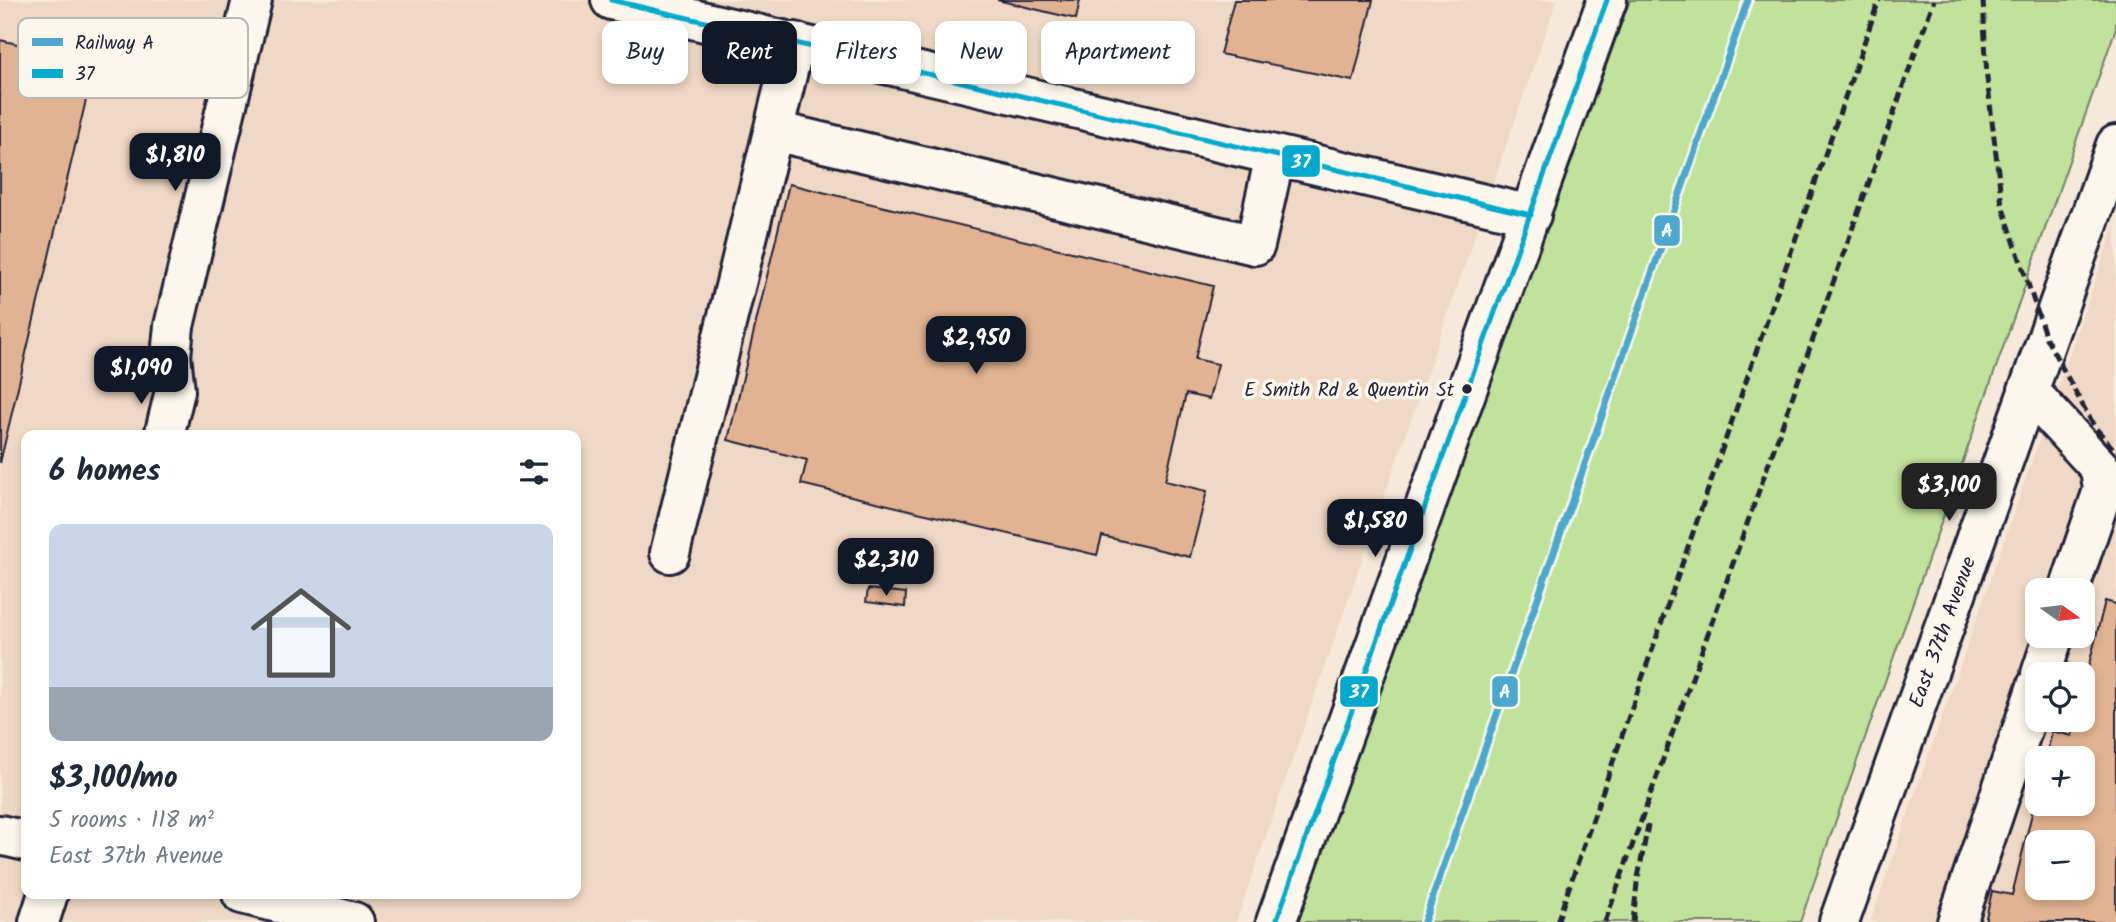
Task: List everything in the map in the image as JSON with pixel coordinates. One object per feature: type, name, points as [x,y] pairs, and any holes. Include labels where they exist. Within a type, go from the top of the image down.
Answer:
[{"type":"street","points":[[248,18],[252,0]]},
{"type":"street","points":[[611,0],[702,21]]},
{"type":"street","points":[[1276,922],[1607,0]]},
{"type":"street","points":[[797,43],[1531,215]]},
{"type":"street","points":[[670,553],[785,84]]},
{"type":"street","points":[[165,430],[175,391],[171,356],[173,326],[228,98]]},
{"type":"street","points":[[774,131],[1255,245],[1275,156]]},
{"type":"street","name":"East 37th Avenue","points":[[1839,922],[2028,390],[2101,232],[2116,145]]},
{"type":"street","points":[[2028,390],[2100,468],[2103,490],[2073,578]]},
{"type":"street","points":[[1957,922],[2025,721]]},
{"type":"street","points":[[0,835],[21,840]]},
{"type":"street","points":[[39,922],[46,899]]},
{"type":"street","points":[[262,899],[354,922]]},
{"type":"shaded area","points":[[0,0],[1557,0],[1236,922],[0,922]]},
{"type":"shaded area","points":[[2116,221],[2116,922],[1870,922]]},
{"type":"green space","points":[[1630,0],[2116,0],[2116,28],[1800,922],[1295,922]]},
{"type":"building","points":[[997,0],[1080,0],[1076,19]]},
{"type":"building","points":[[1234,0],[1373,0],[1353,81],[1220,54]]},
{"type":"building","points":[[0,40],[18,44],[18,98],[86,98],[0,463]]},
{"type":"building","points":[[789,184],[1213,286],[1195,359],[1218,364],[1209,399],[1186,394],[1165,481],[1207,491],[1190,557],[1102,536],[1097,555],[801,484],[807,460],[728,440]]},
{"type":"building","points":[[868,589],[906,593],[905,607],[866,602]]},
{"type":"building","points":[[2105,601],[2116,604],[2116,922],[1985,922],[1992,891],[2012,895],[2025,842],[2025,900],[2095,900],[2095,830],[2028,830],[2031,816],[2095,816],[2095,746],[2049,746],[2052,732],[2072,736],[2073,732],[2095,732],[2095,662],[2090,662]]},
{"type":"railway","points":[[1557,922],[1879,0]]},
{"type":"railway","points":[[1605,922],[1934,0]]},
{"type":"railway","points":[[1983,0],[1987,78],[2002,205],[2046,338],[2094,426],[2116,452]]},
{"type":"railway","points":[[1633,922],[1648,825]]},
{"type":"rail line","name":"A","points":[[1424,922],[1748,0]]},
{"type":"transit line","name":"37","points":[[611,0],[1531,215]]},
{"type":"transit line","name":"37","points":[[1276,922],[1607,0]]},
{"type":"place","name":"E Smith Rd & Quentin St","points":[[1467,389]]}]
